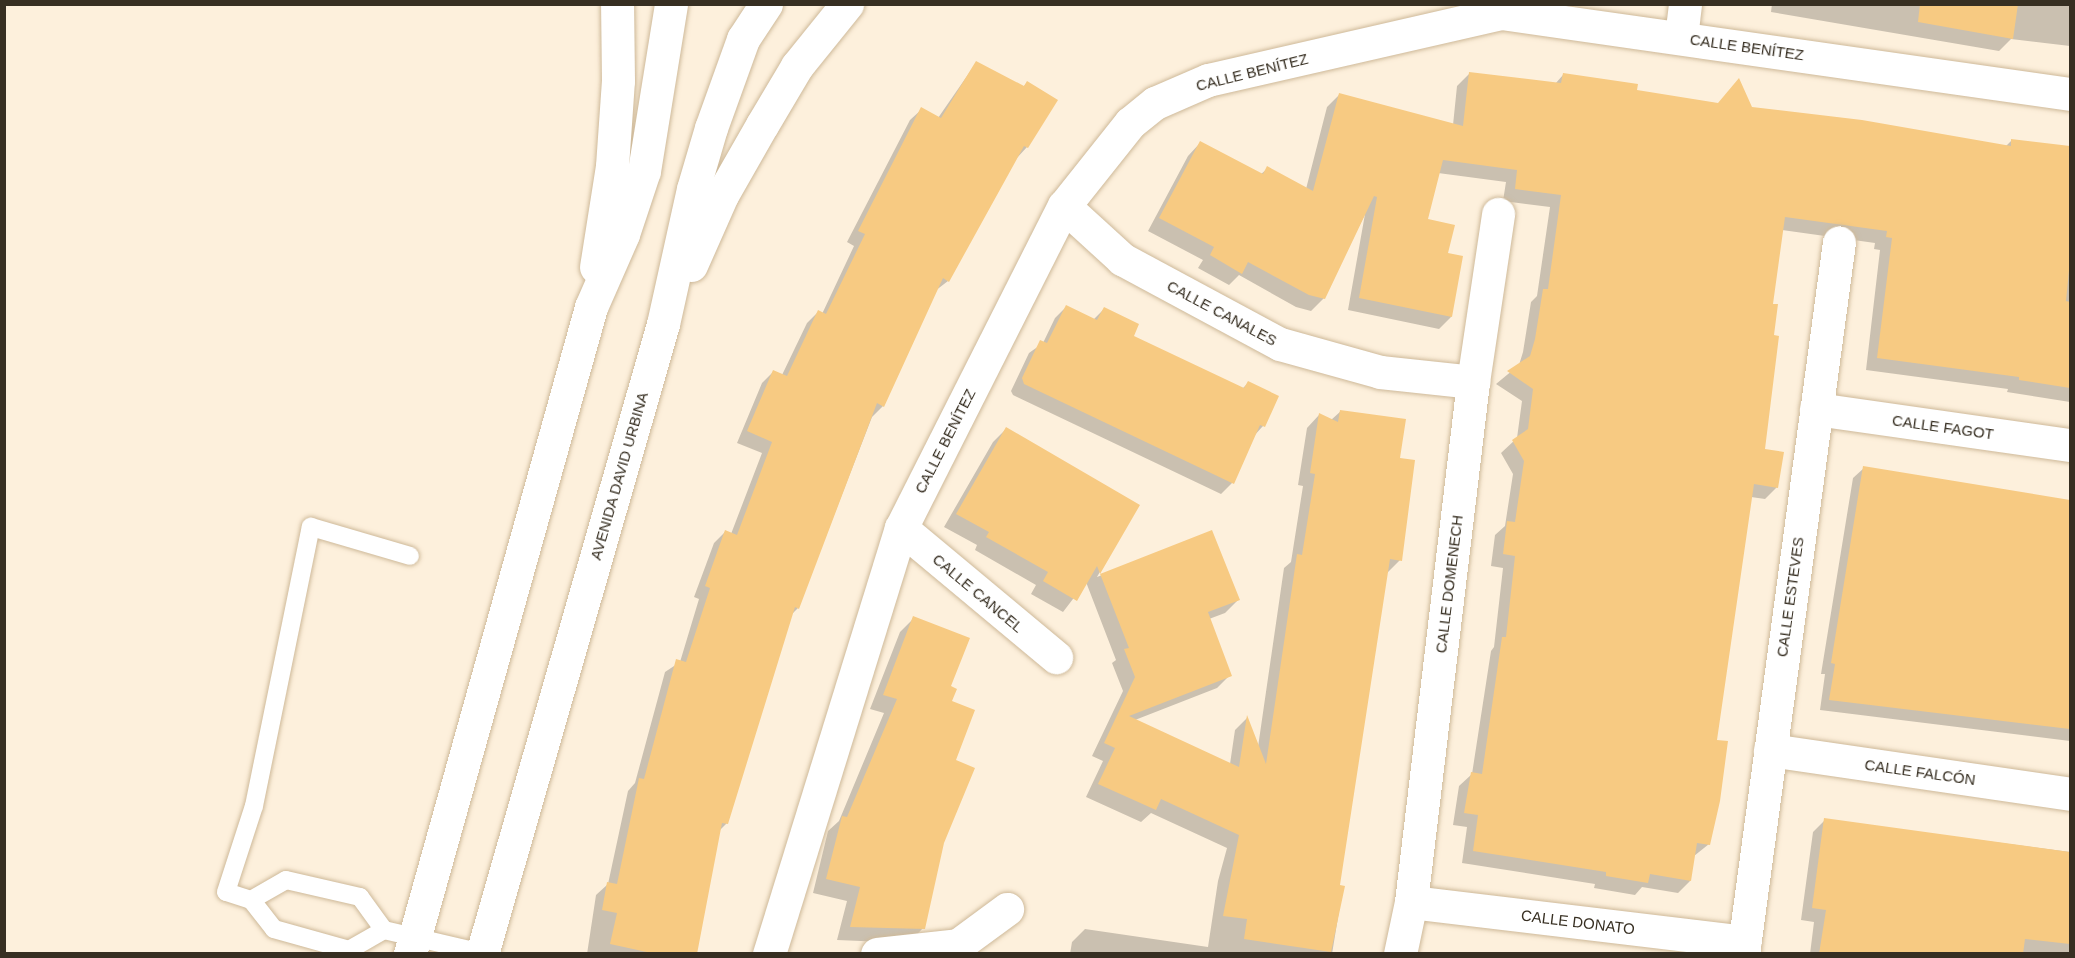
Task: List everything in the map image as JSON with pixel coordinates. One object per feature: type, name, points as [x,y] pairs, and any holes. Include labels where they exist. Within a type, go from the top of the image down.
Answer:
[{"type":"street","points":[[591,307],[612,166],[618,81],[617,4]]},
{"type":"street","points":[[403,940],[591,307],[624,234],[644,171],[671,4]]},
{"type":"street","name":"AVENIDA DAVID URBINA","points":[[482,953],[663,324],[693,189],[724,89],[743,39],[766,4]]},
{"type":"street","points":[[663,324],[722,195],[756,135],[797,66],[846,4]]},
{"type":"street","points":[[1681,37],[1685,4]]},
{"type":"street","name":"CALLE BENÍTEZ","points":[[769,954],[901,528],[1064,206],[1130,123],[1155,103],[1208,80],[1501,13],[2070,93]]},
{"type":"street","name":"CALLE CANALES","points":[[1064,206],[1122,259],[1280,344],[1380,372],[1473,382]]},
{"type":"street","name":"CALLE DOMENECH","points":[[1400,954],[1412,902],[1473,382],[1498,213]]},
{"type":"street","name":"CALLE ESTEVES","points":[[1744,948],[1839,242]]},
{"type":"street","name":"CALLE FAGOT","points":[[1816,409],[2070,445]]},
{"type":"street","name":"CALLE CANCEL","points":[[901,528],[1056,657]]},
{"type":"street","name":"CALLE FALCÓN","points":[[1770,750],[2070,794]]},
{"type":"street","name":"CALLE DONATO","points":[[1412,902],[1744,948]]},
{"type":"street","points":[[877,954],[958,945],[1007,909]]},
{"type":"lane","points":[[410,556],[311,527],[254,806],[226,892],[251,900],[274,929],[349,950],[403,940],[482,953]]},
{"type":"lane","points":[[251,900],[286,880],[360,897],[403,940]]},
{"type":"building","points":[[1920,4],[2018,4],[2013,39],[1918,22]]},
{"type":"building","points":[[976,61],[1024,86],[1027,81],[1058,100],[1028,148],[1024,146],[949,282],[943,278],[884,407],[877,403],[799,609],[795,607],[728,824],[722,823],[697,954],[656,954],[610,944],[617,913],[602,910],[607,882],[617,884],[639,778],[644,779],[676,659],[686,662],[710,588],[705,586],[725,530],[737,535],[772,442],[747,431],[773,370],[787,376],[818,310],[826,314],[865,234],[858,231],[921,107],[941,118]]},
{"type":"building","points":[[1469,72],[1561,83],[1563,73],[1638,84],[1637,90],[1718,103],[1739,78],[1752,107],[1862,120],[2011,146],[2011,139],[2070,146],[2070,260],[2066,301],[2070,302],[2070,388],[2019,380],[2019,377],[1877,358],[1892,238],[1886,237],[1887,231],[1785,217],[1773,304],[1778,304],[1774,335],[1779,336],[1765,449],[1784,452],[1778,488],[1754,484],[1717,740],[1728,741],[1720,801],[1710,845],[1697,843],[1691,881],[1650,874],[1648,883],[1606,876],[1606,872],[1473,851],[1478,815],[1464,813],[1471,772],[1482,774],[1502,637],[1506,637],[1515,556],[1503,554],[1507,521],[1515,522],[1524,461],[1512,440],[1528,429],[1533,389],[1507,371],[1530,356],[1543,289],[1548,289],[1561,195],[1515,189],[1517,170],[1443,160],[1428,219],[1455,225],[1448,253],[1463,256],[1452,317],[1359,298],[1377,197],[1374,196],[1325,299],[1309,295],[1248,262],[1242,274],[1210,255],[1214,247],[1159,218],[1200,141],[1263,174],[1267,166],[1313,191],[1339,93],[1463,126]]},
{"type":"building","points":[[1066,305],[1097,320],[1104,307],[1139,324],[1134,336],[1244,388],[1248,381],[1279,396],[1265,427],[1260,425],[1234,484],[1024,384],[1022,378],[1040,340],[1047,343]]},
{"type":"building","points":[[1340,410],[1406,419],[1400,458],[1415,460],[1402,561],[1390,559],[1340,885],[1345,886],[1331,952],[1244,939],[1247,919],[1223,916],[1239,835],[1161,799],[1156,810],[1098,784],[1115,748],[1104,743],[1135,677],[1124,649],[1129,648],[1100,574],[1212,530],[1240,600],[1208,612],[1232,676],[1129,716],[1239,767],[1247,715],[1266,764],[1297,554],[1302,555],[1315,474],[1310,473],[1319,413],[1338,422]]},
{"type":"building","points":[[1006,427],[1140,505],[1100,574],[1097,566],[1077,601],[1043,581],[1048,572],[986,537],[989,532],[956,514]]},
{"type":"building","points":[[1863,466],[2070,500],[2070,729],[1829,700],[1835,664],[1831,663]]},
{"type":"building","points":[[913,616],[970,638],[951,686],[957,689],[952,701],[975,710],[956,760],[975,768],[944,843],[925,929],[850,927],[860,887],[826,879],[842,816],[847,817],[897,699],[883,695]]},
{"type":"building","points":[[1824,818],[2070,852],[2070,944],[2025,939],[2023,954],[1819,954],[1826,910],[1812,908]]}]
